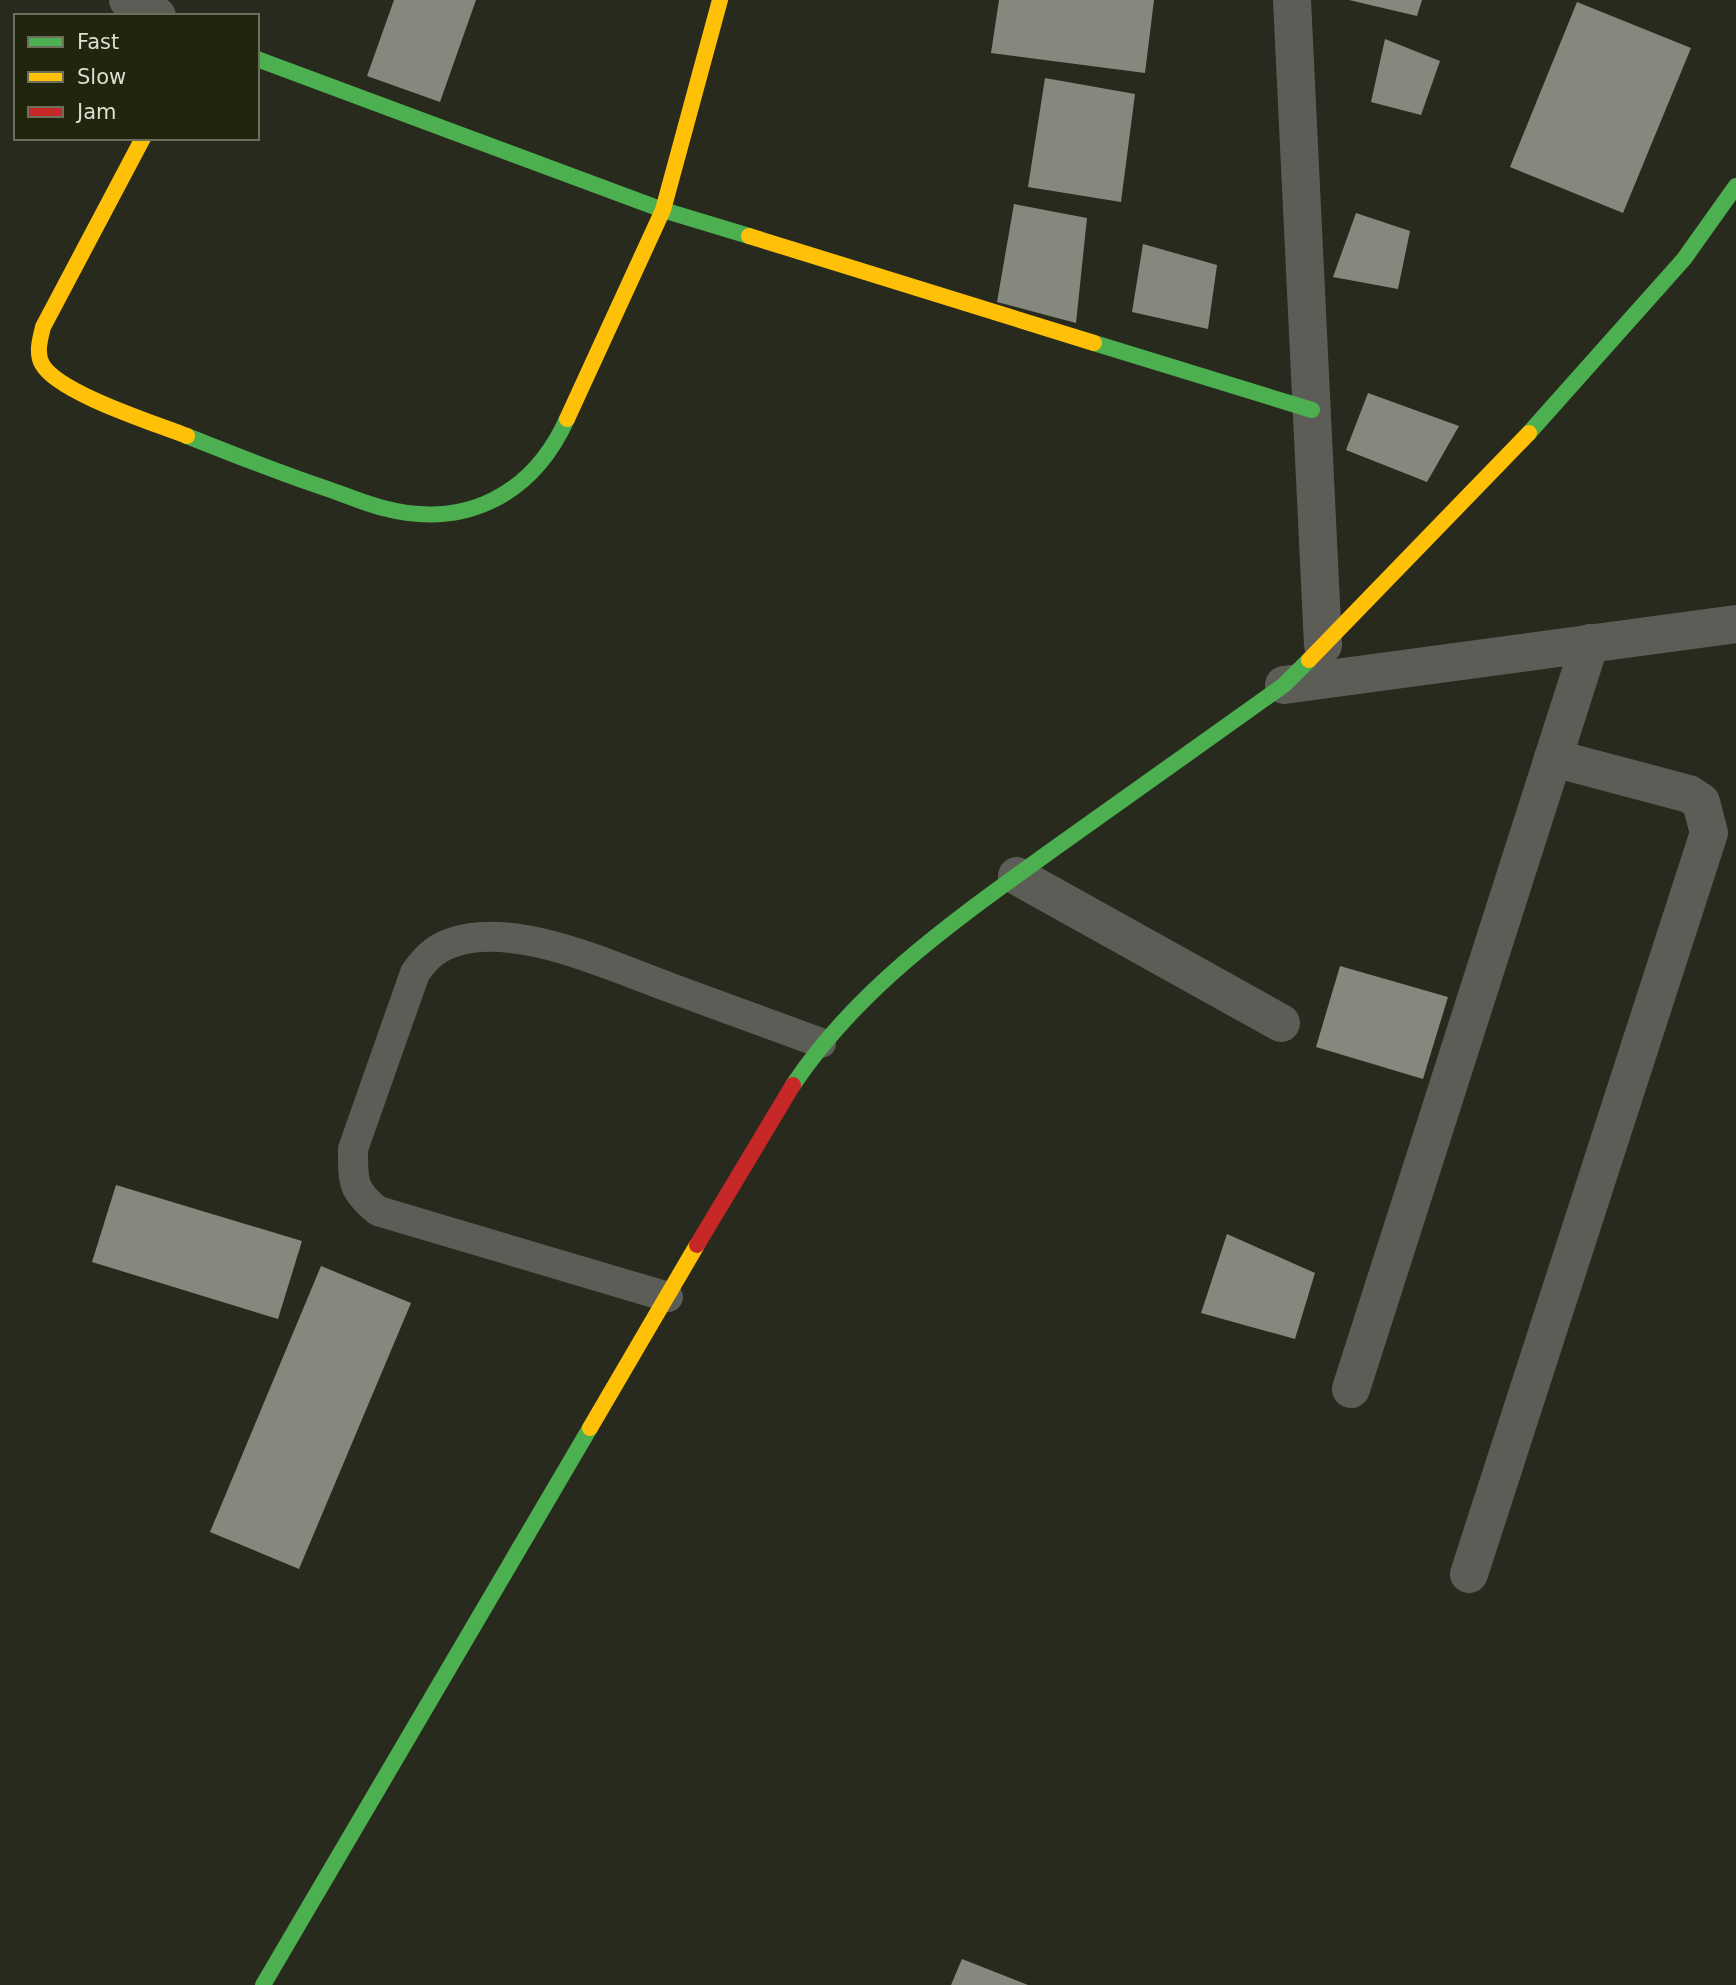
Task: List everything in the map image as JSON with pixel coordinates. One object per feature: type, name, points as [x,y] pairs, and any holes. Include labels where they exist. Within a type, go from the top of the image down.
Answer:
[{"type":"street","points":[[128,0],[154,14]]},
{"type":"street","points":[[142,140],[43,327],[38,349],[43,369],[62,385],[228,453],[385,509],[433,514],[479,508],[523,482],[554,448],[663,210],[720,0]]},
{"type":"street","points":[[1292,0],[1323,645]]},
{"type":"street","points":[[259,60],[663,210],[1312,410]]},
{"type":"street","points":[[263,1985],[780,1104],[821,1043],[868,994],[936,933],[1284,685],[1552,410],[1684,259],[1736,186]]},
{"type":"street","points":[[1284,685],[1736,624]]},
{"type":"street","points":[[1351,1389],[1590,643]]},
{"type":"street","points":[[1469,1574],[1709,833],[1701,802],[1689,794],[1553,758]]},
{"type":"street","points":[[1017,876],[1281,1023]]},
{"type":"lane","points":[[668,1297],[379,1211],[360,1196],[353,1179],[353,1149],[415,973],[429,953],[452,942],[482,938],[518,939],[570,951],[821,1043]]},
{"type":"building","points":[[394,0],[476,0],[440,102],[367,76]]},
{"type":"building","points":[[999,0],[1154,0],[1145,73],[991,53]]},
{"type":"building","points":[[1349,0],[1422,0],[1417,16]]},
{"type":"building","points":[[1577,2],[1691,48],[1623,213],[1510,167]]},
{"type":"building","points":[[1385,39],[1440,61],[1421,115],[1371,102]]},
{"type":"building","points":[[1045,78],[1135,94],[1121,202],[1028,187]]},
{"type":"building","points":[[1014,204],[1087,218],[1076,323],[997,302]]},
{"type":"building","points":[[1356,213],[1410,231],[1398,289],[1333,277]]},
{"type":"building","points":[[1143,244],[1217,265],[1208,329],[1132,312]]},
{"type":"building","points":[[1368,393],[1459,426],[1427,482],[1346,450]]},
{"type":"building","points":[[1340,966],[1448,997],[1423,1079],[1316,1047]]},
{"type":"building","points":[[116,1185],[302,1241],[278,1319],[92,1262]]},
{"type":"building","points":[[1227,1234],[1315,1273],[1295,1339],[1201,1313]]},
{"type":"building","points":[[321,1266],[411,1303],[299,1569],[210,1532]]},
{"type":"building","points":[[962,1959],[1028,1985],[951,1985]]},
{"type":"traffic: fast","points":[[259,60],[663,210],[749,236]]},
{"type":"traffic: fast","points":[[1529,433],[1684,259],[1736,186]]},
{"type":"traffic: fast","points":[[1094,343],[1312,410]]},
{"type":"traffic: fast","points":[[187,436],[375,506],[413,514],[442,514],[469,509],[493,500],[516,486],[536,468],[567,419]]},
{"type":"traffic: fast","points":[[793,1085],[849,1016],[913,955],[1019,874],[1284,685],[1309,660]]},
{"type":"traffic: fast","points":[[263,1985],[590,1428]]},
{"type":"traffic: slow","points":[[567,419],[663,210],[720,0]]},
{"type":"traffic: slow","points":[[142,140],[43,327],[39,355],[51,375],[67,386],[108,406],[187,436]]},
{"type":"traffic: slow","points":[[749,236],[1094,343]]},
{"type":"traffic: slow","points":[[1309,660],[1529,433]]},
{"type":"traffic: slow","points":[[590,1428],[697,1245]]},
{"type":"traffic: jam","points":[[697,1245],[793,1085]]}]
